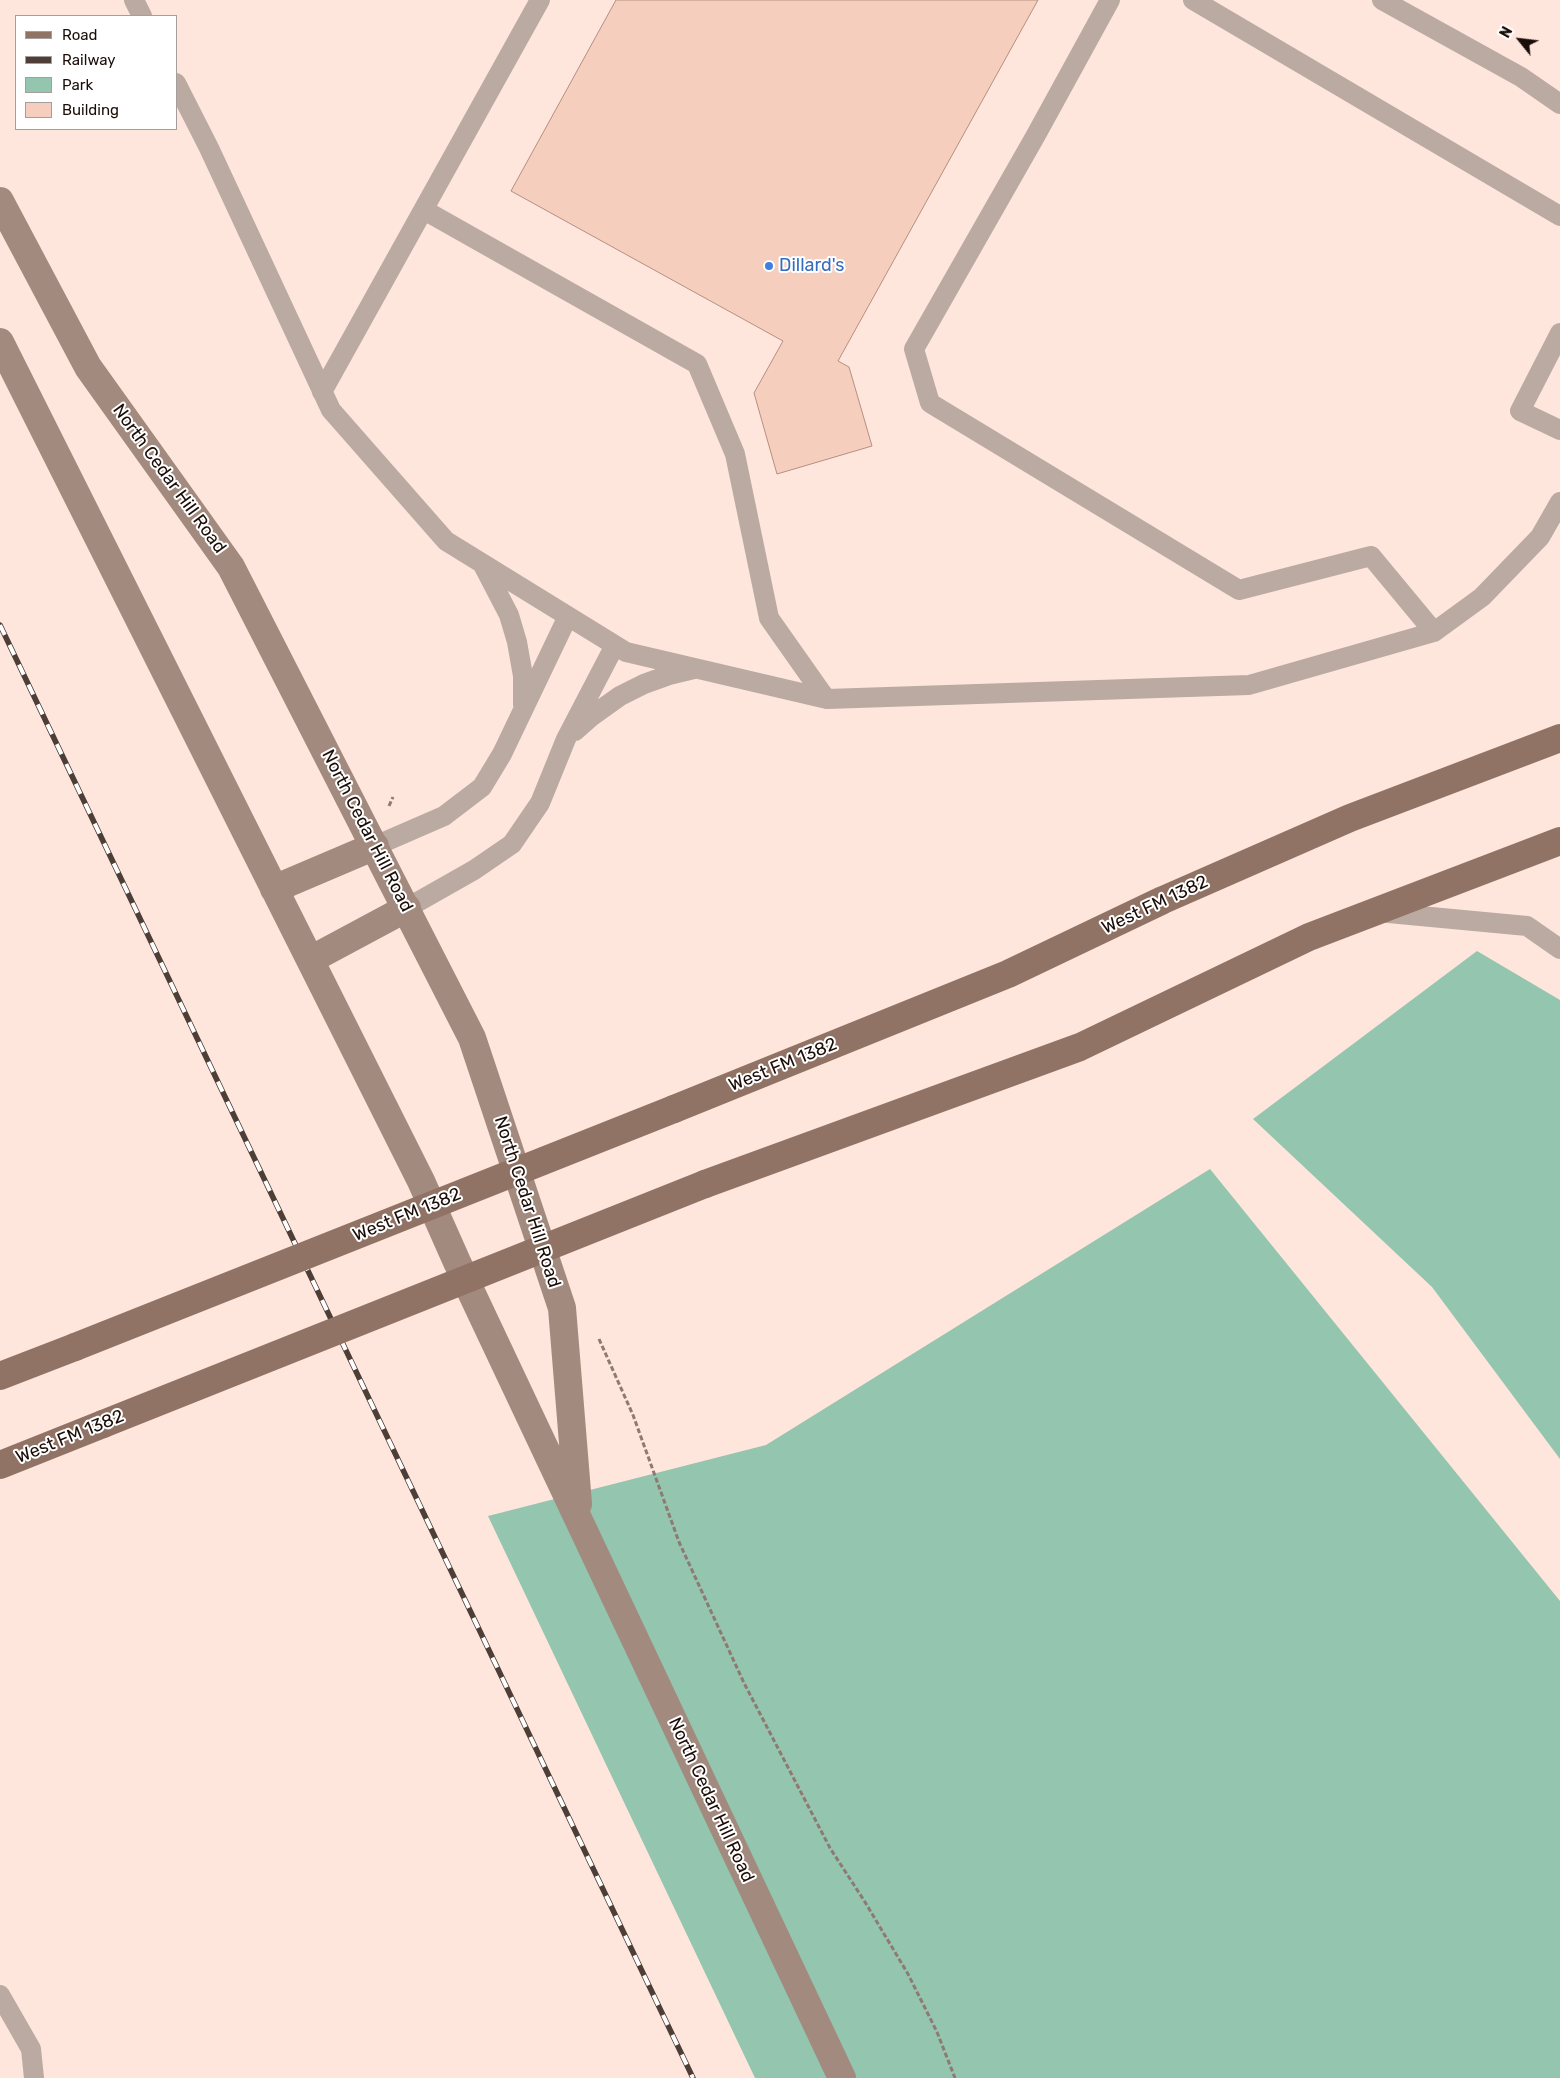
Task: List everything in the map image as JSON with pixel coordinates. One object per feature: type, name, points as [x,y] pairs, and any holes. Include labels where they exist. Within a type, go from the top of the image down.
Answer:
[{"type":"main road","name":"West FM 1382","points":[[0,1376],[674,1109],[1008,974],[1163,900],[1350,818],[1560,738]]},
{"type":"main road","name":"West FM 1382","points":[[0,1465],[705,1184],[1080,1047],[1309,937],[1560,840]]},
{"type":"street","name":"North Cedar Hill Road","points":[[0,201],[88,367],[231,567],[472,1038],[562,1308],[580,1522]]},
{"type":"street","name":"North Cedar Hill Road","points":[[0,342],[421,1180],[457,1262],[842,2078]]},
{"type":"street","points":[[274,889],[375,846]]},
{"type":"street","points":[[310,960],[407,908]]},
{"type":"lane","points":[[134,0],[142,15]]},
{"type":"lane","points":[[322,392],[540,0]]},
{"type":"lane","points":[[1110,0],[1036,135],[914,349],[930,403],[1239,590],[1371,556],[1434,632]]},
{"type":"lane","points":[[1193,0],[1560,216]]},
{"type":"lane","points":[[1382,0],[1520,77],[1560,104]]},
{"type":"lane","points":[[178,87],[209,148],[331,410],[446,541],[626,652],[826,699],[1249,685],[1434,632],[1482,597],[1540,537],[1560,502]]},
{"type":"lane","points":[[424,210],[697,364],[735,454],[769,618],[826,699]]},
{"type":"lane","points":[[1560,333],[1520,411],[1560,430]]},
{"type":"lane","points":[[482,563],[508,614],[517,642],[523,676],[523,710]]},
{"type":"lane","points":[[375,846],[444,816],[482,787],[502,754],[568,616]]},
{"type":"lane","points":[[407,908],[474,870],[512,844],[540,804],[566,739],[615,645]]},
{"type":"lane","points":[[566,739],[592,716],[620,696],[644,684],[696,668]]},
{"type":"lane","points":[[1374,912],[1527,926],[1560,949]]},
{"type":"lane","points":[[0,1996],[8,2026],[32,2049],[34,2078]]},
{"type":"path","points":[[389,806],[393,797]]},
{"type":"path","points":[[597,1335],[632,1415],[679,1542],[744,1683],[830,1848],[908,1974],[937,2032],[955,2078]]},
{"type":"green space","points":[[1477,951],[1560,1000],[1560,1459],[1432,1287],[1253,1119]]},
{"type":"green space","points":[[1210,1169],[1560,1601],[1560,2078],[755,2078],[488,1516],[766,1445]]},
{"type":"building","name":"Dillard's","points":[[616,0],[1038,0],[838,361],[849,367],[872,446],[777,474],[754,393],[783,341],[511,191]]},
{"type":"railway","points":[[0,625],[693,2078]]},
{"type":"place","name":"Dillard's","points":[[769,266]]}]
